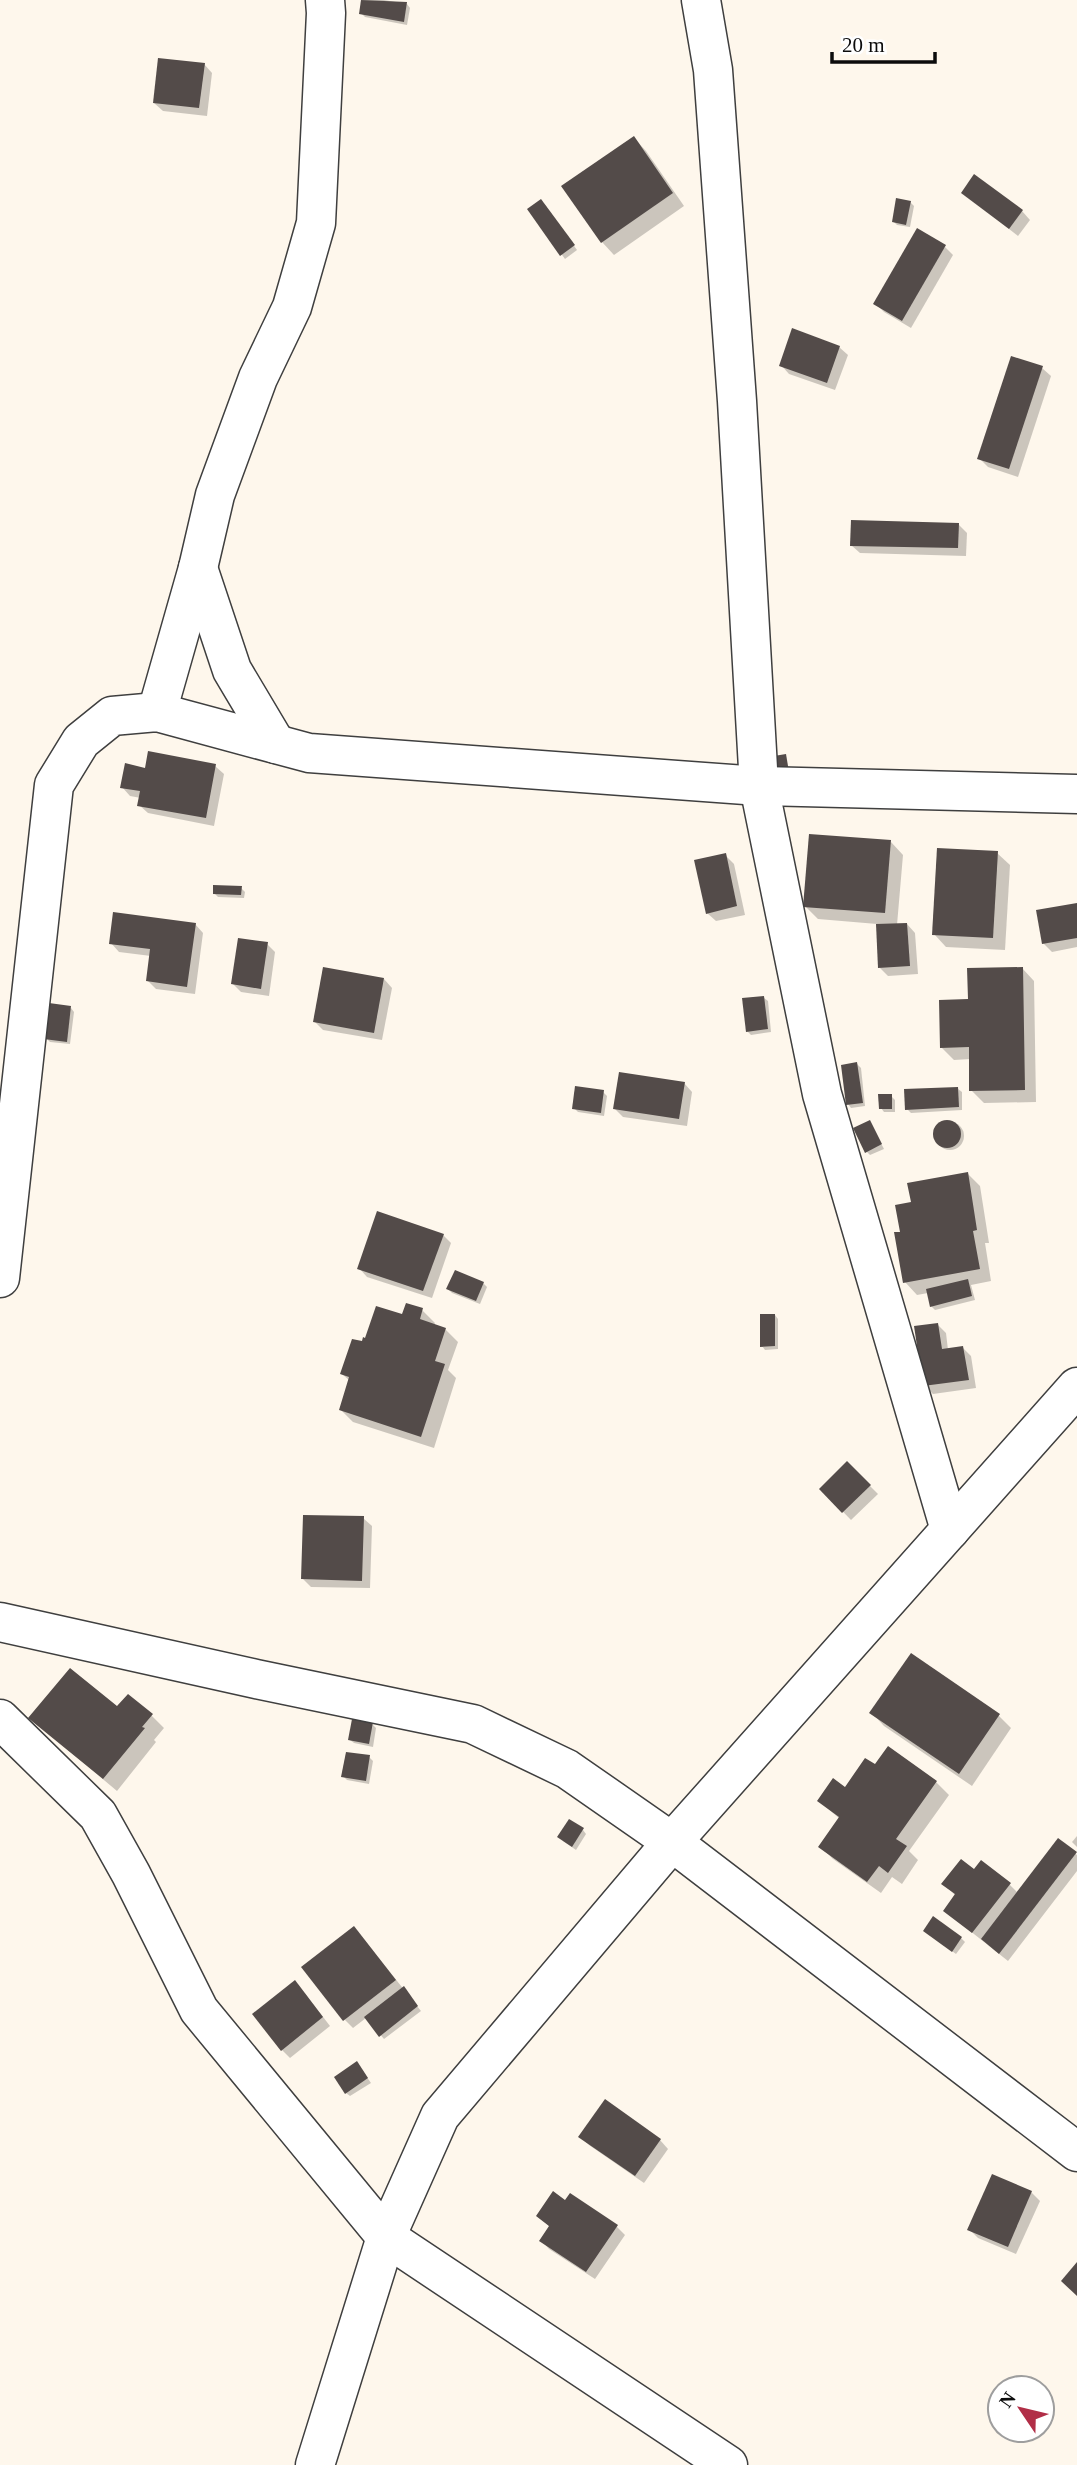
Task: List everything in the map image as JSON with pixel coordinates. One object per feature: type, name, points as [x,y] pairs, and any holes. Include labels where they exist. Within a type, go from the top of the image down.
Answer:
[{"type":"street","points":[[156,712],[198,568],[215,495],[258,378],[292,307],[316,223],[325,0]]},
{"type":"street","points":[[701,0],[713,70],[737,401],[759,786],[822,1094],[950,1530]]},
{"type":"street","points":[[198,568],[232,670],[276,744]]},
{"type":"street","points":[[0,1278],[54,785],[80,741],[112,716],[156,712],[309,753],[759,786],[1077,794]]},
{"type":"street","points":[[315,2465],[386,2238],[440,2116],[672,1842],[1074,1395]]},
{"type":"street","points":[[0,1622],[473,1724],[567,1769],[672,1842],[1077,2152]]},
{"type":"street","points":[[0,1719],[98,1815],[131,1874],[199,2010],[386,2238],[728,2465]]},
{"type":"building","points":[[361,0],[407,2],[404,22],[359,14]]},
{"type":"building","points":[[158,58],[205,63],[199,108],[153,103]]},
{"type":"building","points":[[634,136],[673,193],[601,243],[561,186]]},
{"type":"building","points":[[974,174],[1023,210],[1009,229],[961,193]]},
{"type":"building","points":[[896,198],[911,201],[906,225],[892,222]]},
{"type":"building","points":[[541,199],[575,245],[560,256],[527,209]]},
{"type":"building","points":[[917,228],[946,245],[902,321],[873,304]]},
{"type":"building","points":[[792,328],[840,346],[827,383],[779,366]]},
{"type":"building","points":[[1011,356],[1043,366],[1009,469],[977,459]]},
{"type":"building","points":[[851,520],[959,523],[958,548],[850,546]]},
{"type":"building","points":[[148,751],[216,764],[206,818],[137,806],[140,791],[120,788],[125,763],[145,768]]},
{"type":"building","points":[[786,754],[790,778],[771,781],[768,757]]},
{"type":"building","points":[[809,834],[891,840],[885,913],[803,907]]},
{"type":"building","points":[[937,848],[998,851],[993,938],[932,935]]},
{"type":"building","points":[[726,853],[737,906],[706,914],[694,860]]},
{"type":"building","points":[[213,885],[242,886],[241,895],[213,894]]},
{"type":"building","points":[[1077,903],[1077,938],[1042,944],[1036,910]]},
{"type":"building","points":[[113,912],[196,923],[187,987],[146,981],[150,949],[109,944]]},
{"type":"building","points":[[907,923],[910,966],[878,968],[876,924]]},
{"type":"building","points":[[238,938],[268,942],[261,989],[231,984]]},
{"type":"building","points":[[323,967],[384,978],[374,1033],[313,1022]]},
{"type":"building","points":[[1023,967],[1025,1090],[969,1091],[969,1047],[940,1048],[939,1000],[968,999],[967,968]]},
{"type":"building","points":[[764,996],[768,1029],[746,1032],[742,998]]},
{"type":"building","points":[[49,1003],[71,1006],[67,1042],[44,1039]]},
{"type":"building","points":[[857,1062],[863,1103],[846,1105],[841,1065]]},
{"type":"building","points":[[619,1072],[685,1082],[679,1119],[613,1109]]},
{"type":"building","points":[[575,1086],[604,1090],[601,1113],[572,1109]]},
{"type":"building","points":[[958,1087],[959,1107],[905,1110],[904,1089]]},
{"type":"building","points":[[878,1094],[892,1094],[892,1109],[879,1109]]},
{"type":"building","points":[[870,1120],[882,1144],[865,1153],[853,1128]]},
{"type":"building","points":[[947,1120],[957,1124],[961,1134],[957,1144],[947,1148],[937,1144],[933,1134],[937,1124]]},
{"type":"building","points":[[968,1172],[977,1230],[973,1231],[980,1269],[903,1283],[894,1232],[900,1232],[895,1205],[911,1202],[907,1183]]},
{"type":"building","points":[[377,1211],[444,1234],[423,1291],[357,1269]]},
{"type":"building","points":[[455,1270],[484,1282],[476,1301],[446,1289]]},
{"type":"building","points":[[968,1279],[972,1296],[930,1307],[926,1289]]},
{"type":"building","points":[[406,1303],[423,1308],[420,1319],[446,1328],[435,1361],[445,1364],[421,1437],[339,1410],[349,1377],[340,1374],[352,1339],[362,1341],[363,1337],[365,1338],[376,1306],[402,1314]]},
{"type":"building","points":[[760,1314],[775,1314],[775,1346],[760,1347]]},
{"type":"building","points":[[938,1323],[942,1349],[963,1346],[969,1380],[923,1386],[914,1326]]},
{"type":"building","points":[[847,1461],[871,1485],[842,1513],[819,1489]]},
{"type":"building","points":[[303,1515],[364,1516],[362,1581],[301,1579]]},
{"type":"building","points":[[911,1653],[1000,1714],[959,1774],[869,1713]]},
{"type":"building","points":[[70,1668],[117,1706],[128,1694],[153,1714],[142,1727],[145,1728],[103,1779],[28,1718]]},
{"type":"building","points":[[352,1719],[373,1722],[369,1744],[348,1740]]},
{"type":"building","points":[[888,1746],[937,1781],[896,1839],[907,1846],[888,1873],[879,1866],[867,1882],[818,1847],[839,1817],[817,1801],[833,1778],[845,1787],[865,1758],[875,1764]]},
{"type":"building","points":[[346,1752],[370,1755],[366,1781],[341,1777]]},
{"type":"building","points":[[569,1819],[584,1828],[572,1847],[557,1837]]},
{"type":"building","points":[[1058,1838],[1077,1852],[999,1954],[981,1939]]},
{"type":"building","points":[[961,1859],[974,1869],[981,1860],[1011,1883],[972,1933],[943,1911],[955,1894],[941,1884]]},
{"type":"building","points":[[933,1916],[962,1937],[952,1952],[923,1931]]},
{"type":"building","points":[[354,1926],[396,1980],[343,2021],[301,1967]]},
{"type":"building","points":[[295,1980],[323,2017],[281,2051],[252,2014]]},
{"type":"building","points":[[404,1986],[418,2006],[379,2037],[364,2017]]},
{"type":"building","points":[[357,2061],[368,2078],[345,2094],[334,2077]]},
{"type":"building","points":[[605,2099],[661,2139],[635,2176],[578,2137]]},
{"type":"building","points":[[992,2174],[1032,2191],[1008,2247],[967,2230]]},
{"type":"building","points":[[553,2191],[565,2200],[570,2193],[618,2225],[586,2272],[539,2241],[549,2226],[536,2216]]},
{"type":"building","points":[[1077,2262],[1077,2296],[1061,2281]]}]
